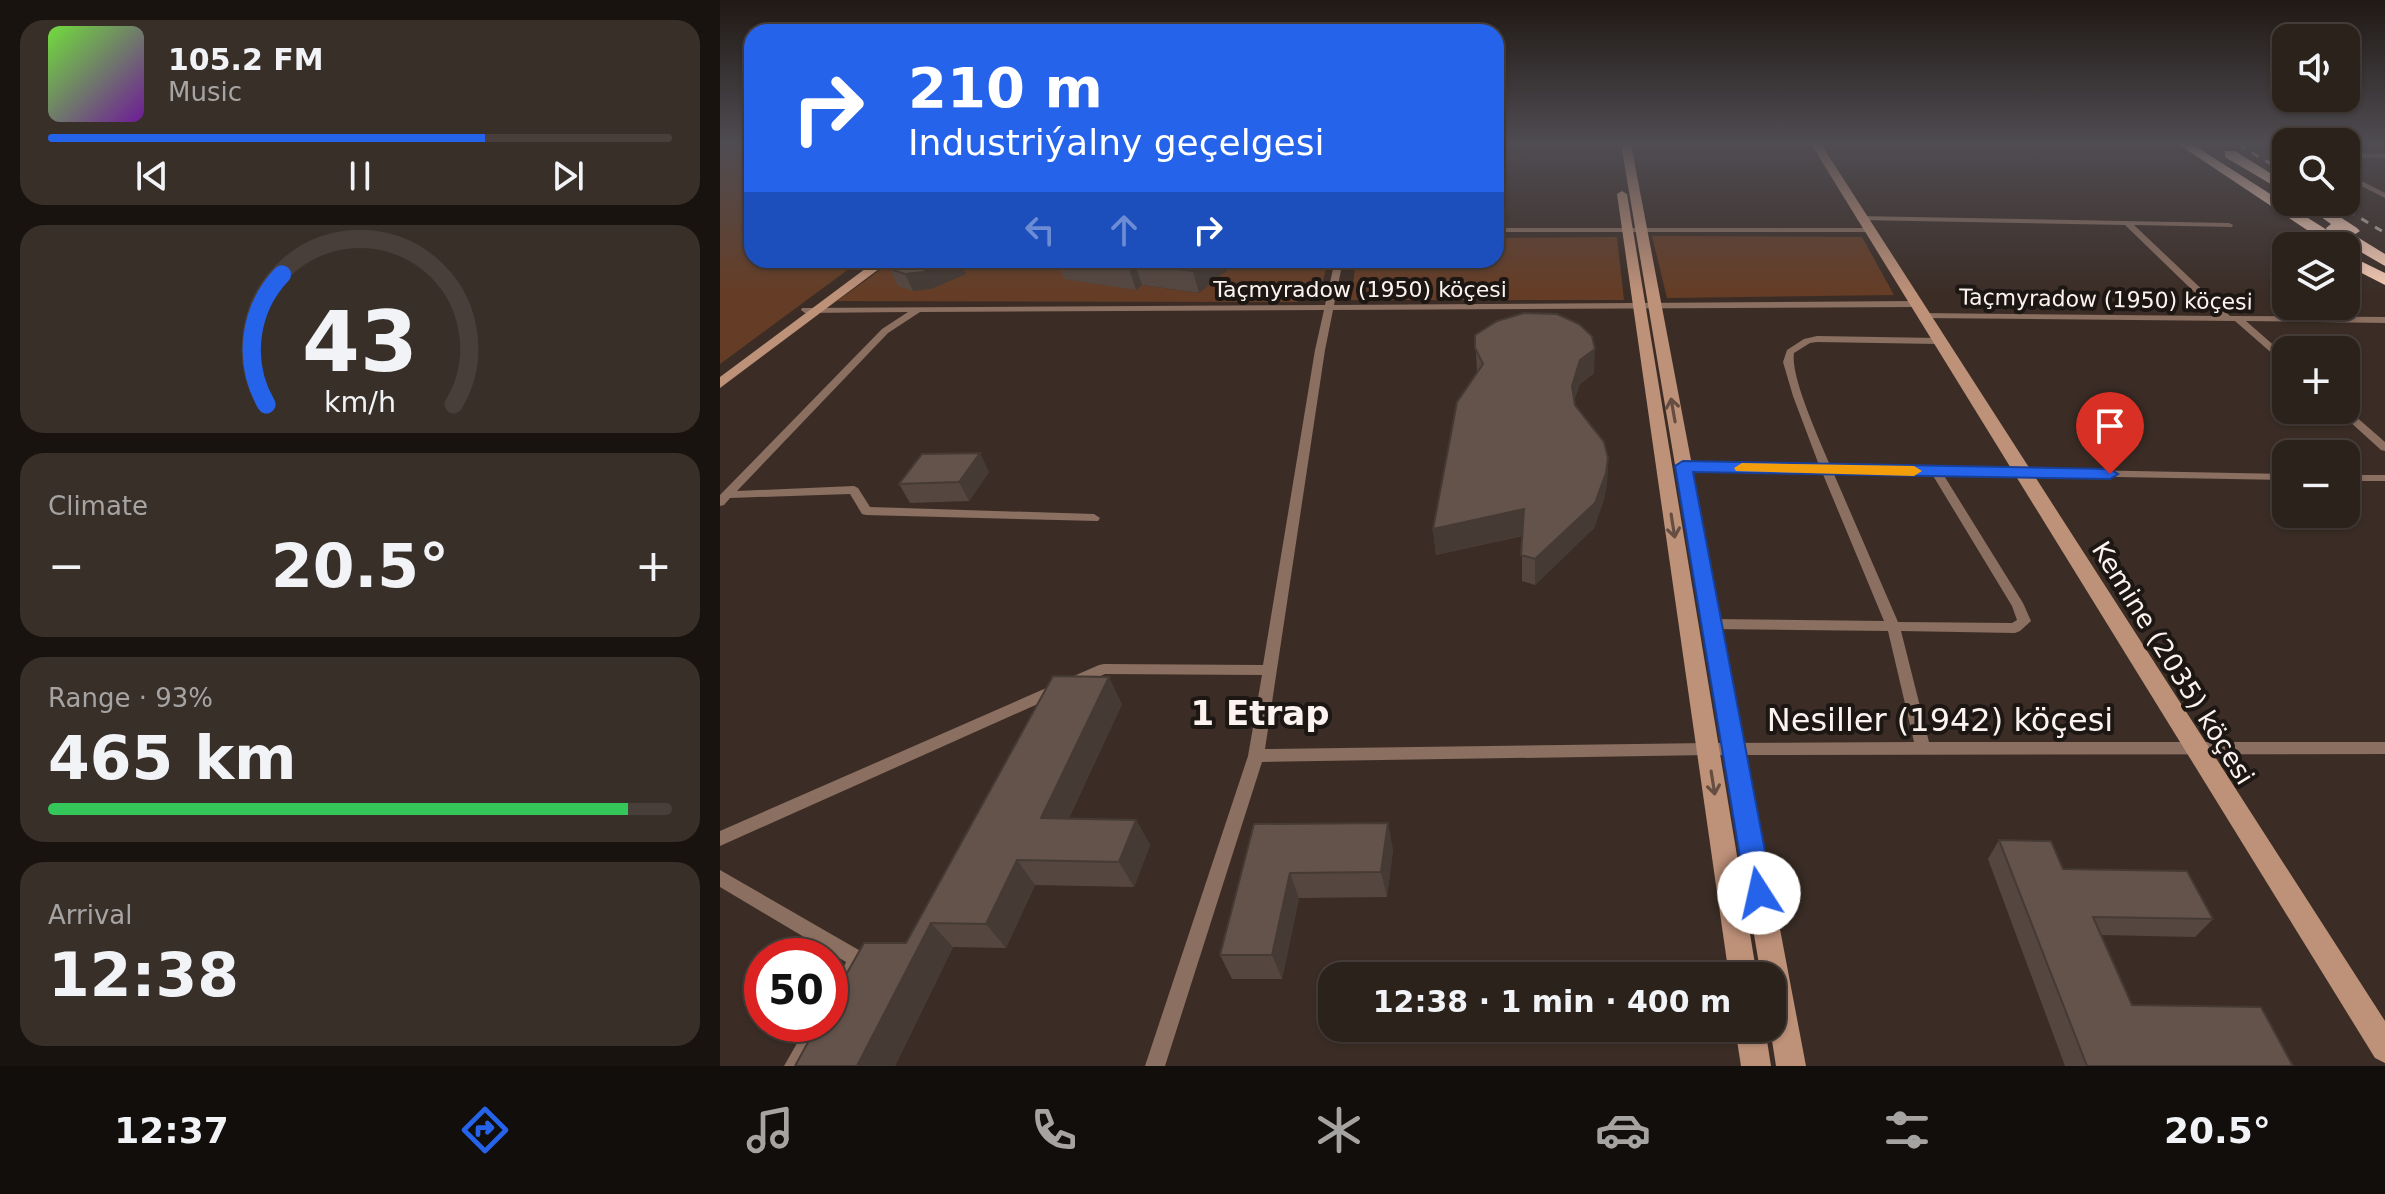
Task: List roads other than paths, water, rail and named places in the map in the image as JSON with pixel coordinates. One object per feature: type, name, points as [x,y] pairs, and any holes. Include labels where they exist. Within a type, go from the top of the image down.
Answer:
[{"type":"highway","points":[[2246,194],[2304,232]]},
{"type":"highway","points":[[2261,194],[2319,232]]},
{"type":"highway","points":[[2314,216],[2385,261]]},
{"type":"highway","points":[[2329,216],[2385,251]]},
{"type":"highway","points":[[2360,259],[2385,277]]},
{"type":"highway","points":[[2360,265],[2385,277]]},
{"type":"main road","points":[[1626,194],[1646,306],[1741,962]]},
{"type":"main road","points":[[1630,194],[1633,230]]},
{"type":"main road","name":"Kemine (2035) köçesi","points":[[1846,194],[2385,1048]]},
{"type":"main road","points":[[720,384],[862,268]]},
{"type":"main road","points":[[720,374],[873,268]]},
{"type":"main road","points":[[1646,306],[1683,466],[1791,1066]]},
{"type":"main road","points":[[1752,1042],[1756,1066]]},
{"type":"street","points":[[1504,230],[1864,224],[2229,225]]},
{"type":"street","points":[[2129,225],[2272,350]]},
{"type":"street","points":[[1155,1066],[1256,756],[1317,365],[1338,268]]},
{"type":"street","name":"Taçmyradow (1950) köçesi","points":[[812,310],[1646,306],[2385,320]]},
{"type":"street","points":[[724,498],[885,331],[919,309]]},
{"type":"street","points":[[1923,748],[1892,625],[1799,403],[1788,362],[1790,352],[1807,341],[1817,339],[1938,341]]},
{"type":"street","points":[[2358,424],[2385,448]]},
{"type":"street","points":[[1683,466],[2272,477]]},
{"type":"street","points":[[1711,624],[2015,628],[2024,621],[1936,471]]},
{"type":"street","points":[[2360,478],[2385,478]]},
{"type":"street","points":[[724,498],[854,490],[866,511],[1094,518]]},
{"type":"street","points":[[720,839],[1104,669],[1268,670]]},
{"type":"street","name":"Nesiller (1942) köçesi","points":[[1256,756],[1708,749],[2385,748]]},
{"type":"street","points":[[720,878],[822,938]]},
{"type":"street","points":[[848,953],[858,959],[848,976]]},
{"type":"street","points":[[794,1066],[808,1042]]},
{"type":"railway","points":[[2357,216],[2385,233]]},
{"type":"district","name":"1 Etrap","points":[[1260,713]]}]
